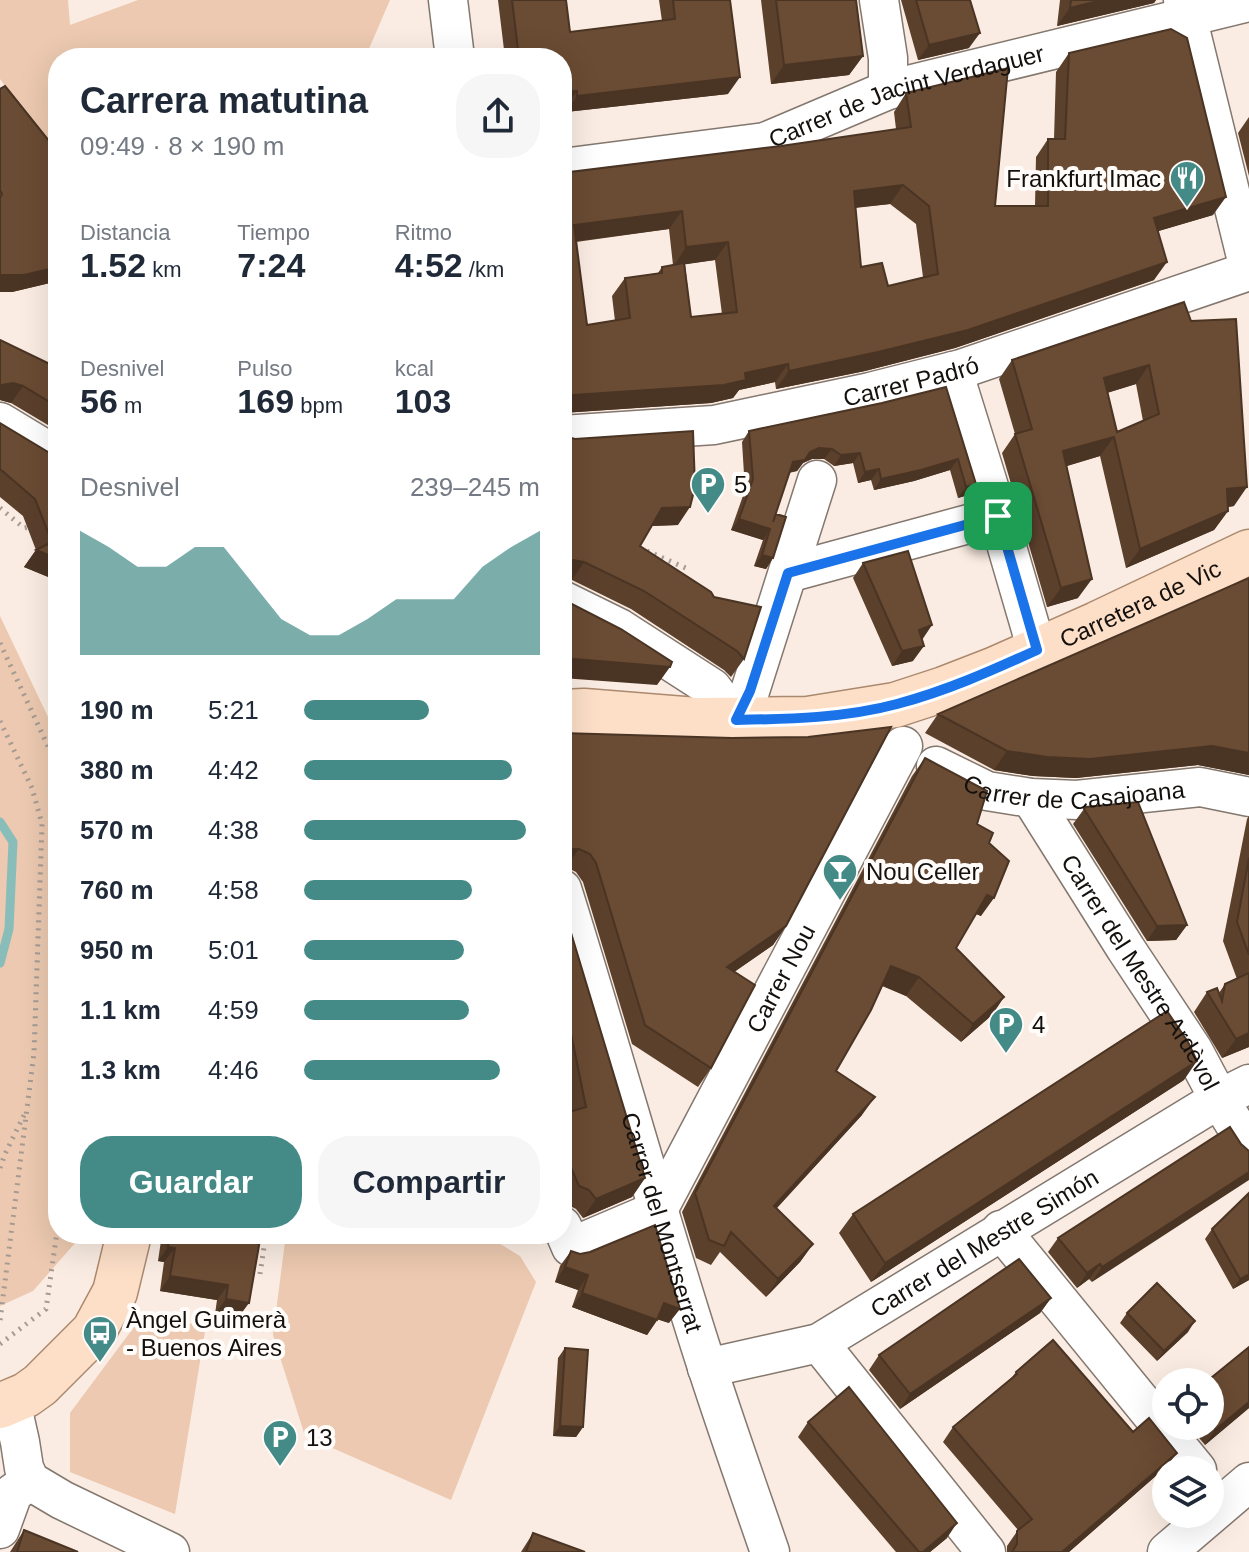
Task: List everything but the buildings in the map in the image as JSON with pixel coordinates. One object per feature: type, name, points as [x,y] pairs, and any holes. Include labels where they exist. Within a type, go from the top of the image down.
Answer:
[{"type":"main road","name":"Carretera de Vic","points":[[572,712],[696,720],[808,719],[899,725],[956,685],[1247,558]]},
{"type":"main road","points":[[5,1404],[40,1385],[94,1331],[115,1292],[127,1244]]},
{"type":"street","points":[[448,0],[454,48]]},
{"type":"street","points":[[879,0],[888,58],[888,90]]},
{"type":"street","name":"Carrer de Jacint Verdaguer","points":[[572,167],[765,142],[888,90],[1185,9],[1249,2]]},
{"type":"street","points":[[1185,9],[1249,270]]},
{"type":"street","name":"Carrer Padró","points":[[572,434],[714,425],[870,392],[953,371],[1249,270]]},
{"type":"street","points":[[953,371],[1037,650]]},
{"type":"street","points":[[0,422],[48,451]]},
{"type":"street","points":[[572,605],[619,628],[712,688],[736,720],[750,691],[817,480]]},
{"type":"street","points":[[788,573],[998,516]]},
{"type":"street","name":"Carrer de Casajoana","points":[[899,725],[948,772],[987,791],[1031,798],[1077,800],[1200,787],[1249,797]]},
{"type":"street","name":"Carrer Nou","points":[[658,1210],[899,725]]},
{"type":"street","name":"Carrer del Mestre Ardèvol","points":[[1031,798],[1193,1050],[1234,1091],[1249,1147]]},
{"type":"street","name":"Carrer del Montserrat","points":[[572,920],[707,1368],[770,1552]]},
{"type":"street","name":"Carrer del Mestre Simón","points":[[707,1368],[819,1343],[1234,1091]]},
{"type":"street","points":[[570,1244],[571,1247],[658,1210]]},
{"type":"street","points":[[1001,1230],[1186,1456]]},
{"type":"street","points":[[819,1343],[986,1552]]},
{"type":"street","points":[[0,1529],[20,1442],[5,1404]]},
{"type":"street","points":[[13,1478],[170,1552]]},
{"type":"street","points":[[1167,1552],[1228,1491]]},
{"type":"path","points":[[0,508],[24,528],[47,524]]},
{"type":"path","points":[[643,550],[688,569]]},
{"type":"path","points":[[0,643],[48,746]]},
{"type":"path","points":[[0,721],[32,788],[42,824],[34,1053],[0,1321]]},
{"type":"path","points":[[0,1168],[27,1109]]},
{"type":"path","points":[[0,1344],[46,1309],[55,1244]]},
{"type":"path","points":[[260,1274],[264,1244]]},
{"type":"shaded area","points":[[0,0],[68,0],[70,25],[138,0],[390,0],[369,48],[48,48],[48,147],[0,79]]},
{"type":"shaded area","points":[[0,616],[48,717],[48,1244],[74,1244],[33,1291],[0,1306]]},
{"type":"shaded area","points":[[285,1244],[500,1244],[520,1256],[536,1282],[451,1500],[305,1436],[273,1335]]},
{"type":"shaded area","points":[[140,1319],[206,1325],[175,1514],[70,1472],[70,1413]]},
{"type":"waterway","points":[[0,822],[13,842],[9,929],[0,963]]},
{"type":"place","name":"Frankfurt Imac","points":[[1187,209]]},
{"type":"place","name":"5","points":[[708,515]]},
{"type":"place","name":"Nou Celler","points":[[840,902]]},
{"type":"place","name":"4","points":[[1006,1055]]},
{"type":"place","name":"Àngel Guimerà - Buenos Aires","points":[[100,1364]]},
{"type":"place","name":"13","points":[[280,1468]]},
{"type":"route","points":[[998,516],[1037,650],[944,689],[895,705],[808,719],[736,720],[750,691],[788,573],[998,516]]}]
